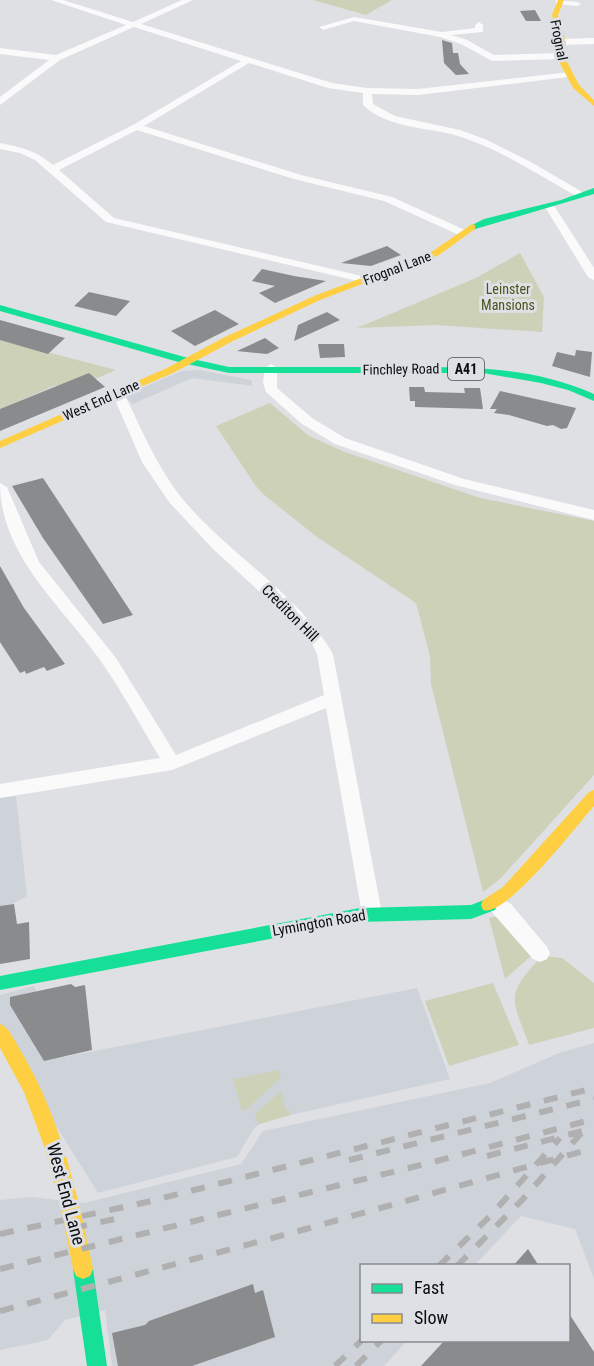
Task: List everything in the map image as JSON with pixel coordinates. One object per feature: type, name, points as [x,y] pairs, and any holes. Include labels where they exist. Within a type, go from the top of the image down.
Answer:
[{"type":"main road","name":"Frognal","points":[[560,1],[554,16],[568,74],[594,104]]},
{"type":"main road","name":"Frognal Lane","points":[[202,354],[317,298],[436,253],[450,246],[463,233],[487,221],[550,207],[589,194]]},
{"type":"main road","name":"Finchley Road","points":[[0,299],[202,354],[257,363],[268,368]]},
{"type":"main road","name":"Finchley Road","points":[[0,308],[189,361],[254,371],[268,368],[462,369],[517,376],[572,388],[594,398]]},
{"type":"main road","name":"West End Lane","points":[[0,445],[202,354]]},
{"type":"main road","name":"Finchley Road","points":[[572,388],[582,385],[594,389]]},
{"type":"main road","name":"Lymington Road","points":[[0,983],[372,914],[471,912],[494,903],[509,892],[594,796]]},
{"type":"main road","name":"West End Lane","points":[[3,1042],[47,1129],[71,1201],[90,1308],[97,1366]]},
{"type":"street","points":[[55,0],[331,86],[367,91],[418,92],[568,74]]},
{"type":"street","points":[[0,102],[57,58],[189,0]]},
{"type":"street","name":"Frognal","points":[[560,1],[578,4]]},
{"type":"street","points":[[323,27],[354,19],[442,35],[464,42],[492,58],[561,49],[594,41]]},
{"type":"street","points":[[442,35],[480,30],[478,26]]},
{"type":"street","points":[[0,51],[57,58]]},
{"type":"street","points":[[52,170],[136,127],[249,60]]},
{"type":"street","points":[[367,91],[368,105],[381,114],[402,122],[455,132],[479,140],[589,194]]},
{"type":"street","points":[[136,127],[298,177],[388,199],[463,233]]},
{"type":"street","points":[[0,146],[30,153],[110,220],[366,280]]},
{"type":"street","points":[[550,207],[589,261],[594,277]]},
{"type":"street","points":[[268,368],[268,382],[271,389],[307,421],[340,441],[460,482],[594,515]]},
{"type":"street","name":"Crediton Hill","points":[[118,393],[156,475],[174,500],[246,571],[284,603],[318,639],[325,654],[372,914]]},
{"type":"street","points":[[0,487],[32,564],[110,662],[172,763]]},
{"type":"street","points":[[0,791],[172,763],[332,699]]},
{"type":"street","points":[[494,903],[504,910],[540,953]]},
{"type":"shaded area","points":[[200,370],[251,380],[253,386],[192,378],[133,404],[123,396],[182,371]]},
{"type":"shaded area","points":[[16,796],[27,896],[12,904],[0,906],[0,797]]},
{"type":"shaded area","points":[[34,986],[64,1057],[417,988],[450,1079],[264,1121],[254,1128],[237,1157],[98,1193],[0,1036],[0,995]]},
{"type":"shaded area","points":[[594,1043],[594,1279],[575,1229],[521,1216],[476,1264],[360,1264],[360,1342],[406,1342],[384,1366],[112,1366],[105,1310],[65,1320],[48,1340],[0,1350],[0,1200],[31,1197],[84,1203],[241,1164],[263,1131],[490,1083],[559,1053]]},
{"type":"green space","points":[[313,0],[392,0],[366,15]]},
{"type":"green space","name":"Leinster Mansions","points":[[520,253],[544,297],[542,332],[436,325],[357,328],[476,278]]},
{"type":"green space","points":[[0,340],[116,370],[95,379],[54,386],[0,409]]},
{"type":"green space","points":[[270,403],[309,436],[345,452],[480,498],[594,521],[594,775],[500,879],[483,892],[431,684],[430,656],[416,603],[317,537],[263,494],[216,426]]},
{"type":"green space","points":[[498,916],[532,955],[505,979],[489,918]]},
{"type":"green space","points":[[542,956],[562,958],[594,983],[594,1028],[529,1045],[515,1006],[515,997],[522,980]]},
{"type":"green space","points":[[493,983],[519,1045],[449,1066],[425,1001]]},
{"type":"green space","points":[[279,1070],[281,1078],[246,1110],[242,1111],[233,1079]]},
{"type":"green space","points":[[281,1091],[286,1110],[289,1110],[290,1115],[260,1124],[256,1121],[255,1114]]},
{"type":"building","points":[[535,10],[541,21],[526,21],[520,11]]},
{"type":"building","points":[[442,40],[452,43],[453,53],[458,53],[460,64],[469,74],[456,75],[444,63]]},
{"type":"building","points":[[387,246],[401,255],[371,266],[341,263]]},
{"type":"building","points":[[262,269],[326,281],[275,303],[259,293],[275,286],[252,281]]},
{"type":"building","points":[[89,292],[130,301],[116,316],[74,306]]},
{"type":"building","points":[[215,310],[239,324],[195,346],[171,331]]},
{"type":"building","points":[[327,312],[340,320],[294,341],[298,325]]},
{"type":"building","points":[[0,320],[65,338],[48,354],[0,340]]},
{"type":"building","points":[[265,338],[279,348],[267,354],[237,351]]},
{"type":"building","points":[[318,344],[344,344],[345,357],[320,358]]},
{"type":"building","points":[[576,350],[592,352],[590,377],[552,366],[557,352],[575,356]]},
{"type":"building","points":[[89,373],[105,387],[0,431],[0,409]]},
{"type":"building","points":[[409,387],[424,387],[425,392],[465,393],[464,388],[480,388],[483,409],[415,407],[415,401],[410,401]]},
{"type":"building","points":[[500,391],[576,408],[567,428],[547,426],[494,413],[497,409],[490,409]]},
{"type":"building","points":[[43,478],[133,615],[103,624],[43,538],[12,486]]},
{"type":"building","points":[[0,566],[24,608],[65,664],[47,671],[44,667],[26,674],[25,671],[20,673],[0,642]]},
{"type":"building","points":[[14,904],[17,924],[29,922],[30,959],[0,964],[0,906]]},
{"type":"building","points":[[71,984],[75,987],[85,985],[92,1050],[44,1061],[10,1005],[10,997]]},
{"type":"building","points":[[528,1249],[538,1264],[515,1264]]},
{"type":"building","points":[[253,1284],[255,1293],[263,1290],[275,1337],[192,1366],[118,1366],[112,1333],[145,1325],[149,1321]]},
{"type":"building","points":[[570,1315],[594,1352],[594,1366],[421,1366],[443,1342],[570,1342]]},
{"type":"railway","points":[[0,1234],[147,1202],[594,1088]]},
{"type":"railway","points":[[349,1160],[594,1099]]},
{"type":"railway","points":[[0,1269],[433,1162],[594,1119]]},
{"type":"railway","points":[[583,1131],[594,1128]]},
{"type":"railway","points":[[487,1156],[583,1131]]},
{"type":"railway","points":[[560,1158],[583,1131]]},
{"type":"railway","points":[[537,1164],[560,1138]]},
{"type":"railway","points":[[560,1158],[594,1148]]},
{"type":"railway","points":[[459,1264],[523,1199],[560,1158]]},
{"type":"railway","points":[[537,1164],[560,1158]]},
{"type":"railway","points":[[0,1311],[537,1164]]},
{"type":"railway","points":[[441,1264],[490,1216],[537,1164]]},
{"type":"railway","points":[[73,1228],[120,1218]]},
{"type":"railway","points":[[335,1366],[360,1342]]},
{"type":"railway","points":[[356,1366],[380,1342]]},
{"type":"traffic: fast","points":[[472,227],[487,221],[564,202],[594,191]]},
{"type":"traffic: fast","points":[[0,308],[186,361],[229,370],[483,370],[542,380],[572,388],[594,398]]},
{"type":"traffic: fast","points":[[0,983],[360,915],[471,912],[489,905]]},
{"type":"traffic: fast","points":[[83,1269],[97,1366]]},
{"type":"traffic: slow","points":[[561,0],[555,15],[562,43],[560,56],[576,86],[594,104]]},
{"type":"traffic: slow","points":[[0,445],[171,370],[229,339],[317,298],[436,253],[472,227]]},
{"type":"traffic: slow","points":[[489,905],[509,892],[594,796]]},
{"type":"traffic: slow","points":[[0,1032],[30,1087],[54,1146],[71,1208],[83,1269]]}]
